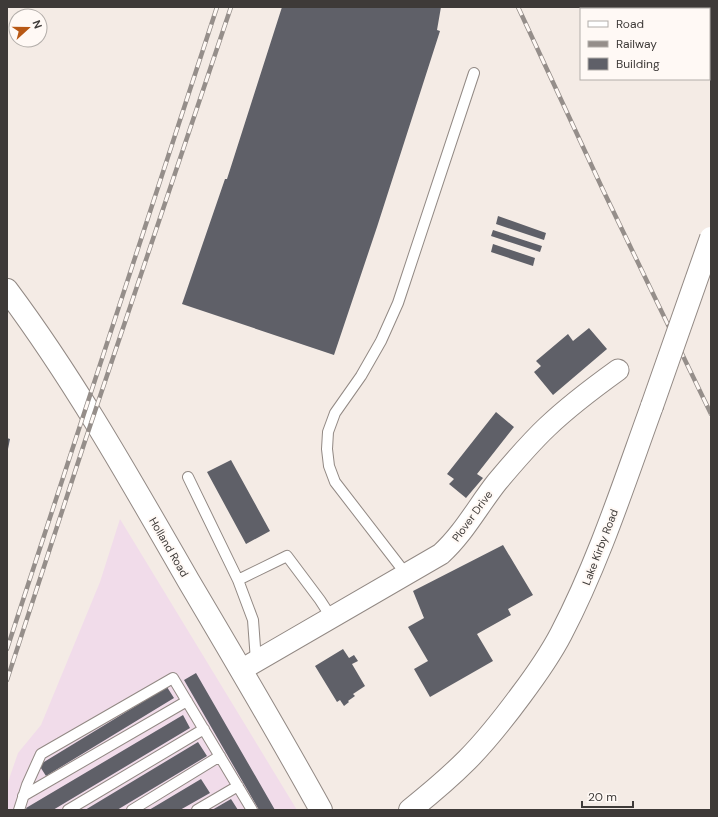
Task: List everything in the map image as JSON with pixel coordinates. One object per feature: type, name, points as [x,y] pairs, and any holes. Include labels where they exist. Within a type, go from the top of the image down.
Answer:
[{"type":"street","name":"Lake Kirby Road","points":[[410,810],[438,788],[467,760],[501,722],[538,672],[560,635],[585,586],[602,544],[711,238]]},
{"type":"street","name":"Holland Road","points":[[7,290],[31,322],[249,665],[321,810]]},
{"type":"street","name":"Plover Drive","points":[[249,665],[441,554],[453,543],[491,490],[520,454],[546,428],[581,397],[618,370]]},
{"type":"lane","points":[[406,574],[335,482],[329,466],[327,449],[328,432],[335,413],[361,376],[381,341],[398,303],[474,73]]},
{"type":"lane","points":[[188,477],[238,580],[253,620],[249,665]]},
{"type":"lane","points":[[238,580],[286,556],[320,600],[331,617]]},
{"type":"lane","points":[[20,810],[27,785],[41,754],[173,678],[252,810]]},
{"type":"lane","points":[[23,796],[187,701]]},
{"type":"lane","points":[[68,810],[204,730]]},
{"type":"lane","points":[[132,810],[220,756]]},
{"type":"lane","points":[[197,810],[238,786]]},
{"type":"shaded area","points":[[120,519],[297,810],[7,810],[7,785],[18,753],[41,725],[100,582]]},
{"type":"building","points":[[282,7],[441,7],[437,30],[440,31],[334,355],[182,304],[225,179],[227,179]]},
{"type":"building","points":[[498,216],[546,233],[544,240],[496,224]]},
{"type":"building","points":[[493,230],[542,246],[540,252],[491,236]]},
{"type":"building","points":[[493,244],[535,258],[533,266],[491,252]]},
{"type":"building","points":[[589,328],[607,349],[553,395],[534,372],[541,366],[536,361],[568,334],[573,341]]},
{"type":"building","points":[[496,412],[514,427],[477,474],[483,478],[466,498],[449,484],[454,479],[447,474]]},
{"type":"building","points":[[7,438],[10,439],[8,449],[7,449]]},
{"type":"building","points":[[231,460],[270,531],[246,544],[207,472]]},
{"type":"building","points":[[503,545],[533,595],[508,609],[511,615],[477,634],[493,661],[430,697],[414,669],[428,661],[408,627],[424,618],[413,591]]},
{"type":"building","points":[[343,649],[349,658],[354,655],[358,661],[352,664],[365,686],[353,694],[355,696],[344,706],[340,700],[337,702],[315,666]]},
{"type":"building","points":[[196,673],[275,810],[259,810],[184,680]]},
{"type":"building","points":[[167,687],[174,698],[46,776],[39,765]]},
{"type":"building","points":[[183,715],[190,728],[53,810],[27,810],[26,808]]},
{"type":"building","points":[[198,742],[207,756],[117,810],[85,810]]},
{"type":"building","points":[[201,779],[210,793],[180,810],[149,810]]},
{"type":"building","points":[[231,799],[238,810],[212,810]]},
{"type":"railway","points":[[7,649],[217,7]]},
{"type":"railway","points":[[7,680],[85,441],[231,7]]},
{"type":"railway","points":[[518,7],[603,190],[711,414]]}]
